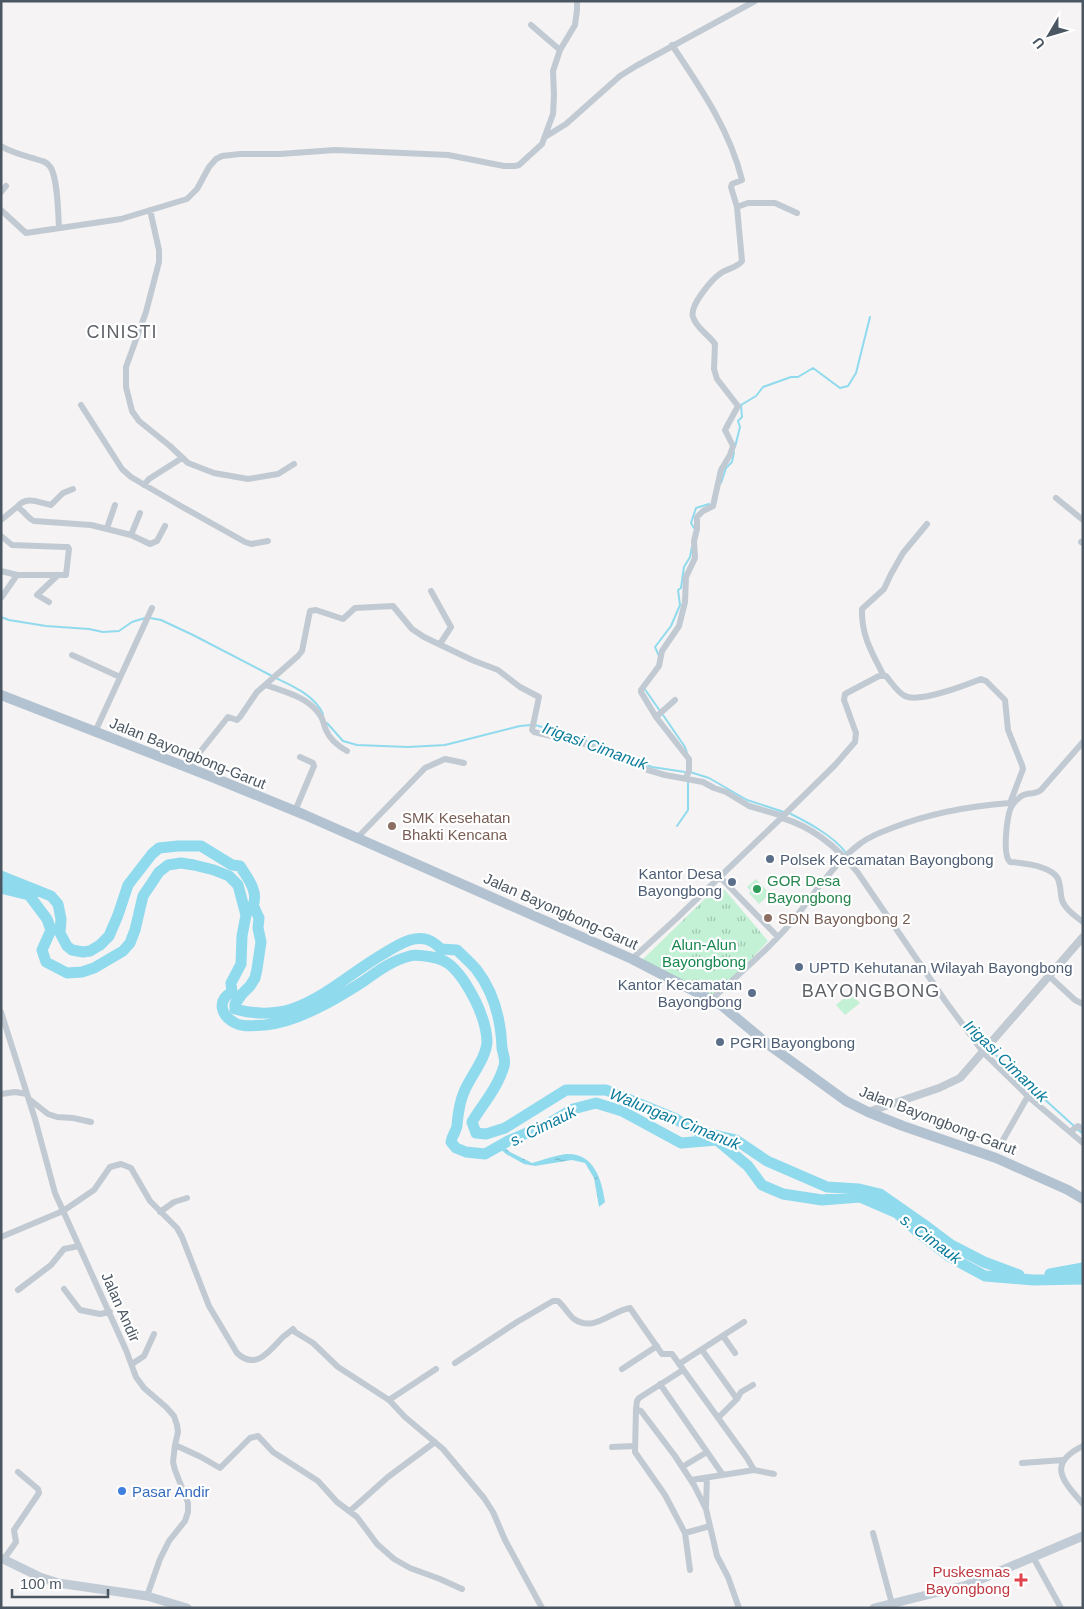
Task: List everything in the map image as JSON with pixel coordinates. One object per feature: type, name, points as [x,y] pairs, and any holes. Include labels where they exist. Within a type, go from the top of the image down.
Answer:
[{"type":"main road","name":"Jalan Bayongbong-Garut","points":[[1,695],[295,811],[632,959],[712,1000],[735,1015],[769,1044],[846,1100],[868,1112],[902,1126],[996,1158],[1068,1190],[1083,1200]]},
{"type":"main road","points":[[874,1608],[967,1585],[1083,1536]]},
{"type":"main road","points":[[2,1559],[40,1578],[58,1583],[147,1596],[187,1608]]},
{"type":"street","points":[[1,210],[26,233],[121,219],[187,199],[197,190],[209,167],[216,159],[222,156],[240,154],[280,154],[334,150],[394,152],[448,155],[515,166],[523,162],[542,144],[553,114],[553,70],[560,50],[575,25],[577,1]]},
{"type":"street","points":[[544,137],[566,124],[620,76],[672,45],[755,1]]},
{"type":"street","points":[[531,25],[560,50]]},
{"type":"street","points":[[672,45],[696,80],[730,142],[742,180],[731,186],[737,207],[742,261],[738,266],[721,273],[706,288],[692,314],[697,325],[716,344],[714,370],[716,379],[738,406],[725,430],[733,446],[721,470],[712,506],[697,517],[698,529],[694,542],[695,558],[686,577],[685,602],[679,626],[662,651],[659,666],[642,690],[643,696],[650,704],[656,717],[689,759],[688,776]]},
{"type":"street","points":[[1,146],[15,153],[49,164],[52,170],[59,228]]},
{"type":"street","points":[[737,207],[747,204],[775,203],[797,213]]},
{"type":"street","points":[[150,210],[159,250],[159,262],[146,312],[126,367],[126,387],[132,411],[139,421],[193,466],[248,480],[278,474],[294,464]]},
{"type":"street","points":[[81,405],[122,469],[144,485],[245,542],[251,544],[268,541]]},
{"type":"street","points":[[144,485],[149,479],[182,458]]},
{"type":"street","points":[[1,520],[22,502],[31,500],[51,505],[63,493],[73,489]]},
{"type":"street","points":[[1056,498],[1083,520]]},
{"type":"street","points":[[107,528],[115,505]]},
{"type":"street","points":[[17,507],[29,519],[34,521],[107,528],[131,535],[150,544],[157,541],[165,526]]},
{"type":"street","points":[[131,535],[140,513]]},
{"type":"street","points":[[928,524],[904,553],[884,589],[862,609],[863,633],[884,676],[903,695],[913,698],[923,697],[981,679],[986,681],[1006,702],[1008,730],[1023,769],[1011,805],[1005,849],[1008,860],[1038,867],[1055,875],[1058,879],[1065,906],[1083,922]]},
{"type":"street","points":[[1,536],[12,545],[68,547],[70,550],[68,573],[66,575],[17,575],[1,571]]},
{"type":"street","points":[[1,598],[17,575]]},
{"type":"street","points":[[49,602],[37,595],[58,576]]},
{"type":"street","points":[[431,591],[452,627],[440,644]]},
{"type":"street","points":[[190,769],[196,757],[228,717],[235,720],[240,718],[257,692],[302,651],[310,612],[313,610],[343,619],[355,608],[393,606],[412,629],[472,660],[498,670],[520,687],[539,697],[532,730],[538,734],[567,738],[665,775],[688,776],[726,792],[749,806],[785,814],[846,856],[946,1002],[984,1051],[1028,1096],[1071,1131],[1083,1144]]},
{"type":"street","points":[[95,732],[152,608]]},
{"type":"street","points":[[72,655],[120,677]]},
{"type":"street","points":[[632,959],[835,765],[855,742],[856,733],[844,700],[845,694],[879,676],[884,676]]},
{"type":"street","points":[[267,684],[299,697],[308,703],[321,716],[327,733],[334,742],[347,751]]},
{"type":"street","points":[[656,717],[675,700]]},
{"type":"street","points":[[712,1000],[799,914],[819,885],[852,850],[876,835],[916,819],[969,807],[1011,805],[1024,794],[1035,794],[1041,790],[1083,742]]},
{"type":"street","points":[[295,811],[314,766],[313,763],[300,756]]},
{"type":"street","points":[[357,838],[425,768],[445,759],[464,763]]},
{"type":"street","points":[[719,876],[777,936]]},
{"type":"street","points":[[868,1112],[955,1082],[965,1074],[992,1040],[1083,937]]},
{"type":"street","points":[[1049,976],[1068,995],[1083,1004]]},
{"type":"street","name":"Jalan Andir","points":[[1,1012],[28,1097],[55,1193],[110,1312],[136,1377],[144,1388],[174,1416],[178,1432],[173,1462],[188,1503],[188,1512],[185,1521],[168,1542],[147,1596]]},
{"type":"street","points":[[1,1094],[15,1092],[28,1097],[48,1114],[92,1122]]},
{"type":"street","points":[[1003,1140],[1028,1096]]},
{"type":"street","points":[[1071,1131],[1080,1127]]},
{"type":"street","points":[[1,1236],[63,1211],[94,1190],[110,1167],[121,1164],[134,1170],[150,1201],[177,1228],[182,1236],[209,1306],[233,1347],[243,1359],[250,1361],[263,1357],[293,1329],[338,1366],[389,1400],[435,1442],[484,1498],[542,1608]]},
{"type":"street","points":[[160,1212],[174,1202],[187,1198]]},
{"type":"street","points":[[18,1290],[51,1265],[64,1250],[79,1246]]},
{"type":"street","points":[[64,1289],[80,1310],[100,1314],[110,1312]]},
{"type":"street","points":[[455,1363],[517,1322],[556,1301],[575,1319],[587,1324],[603,1320],[630,1308],[662,1354],[672,1354],[754,1470]]},
{"type":"street","points":[[690,1570],[685,1533],[665,1495],[635,1452],[637,1401],[702,1350],[744,1322]]},
{"type":"street","points":[[132,1364],[144,1356],[154,1334]]},
{"type":"street","points":[[723,1336],[735,1353]]},
{"type":"street","points":[[622,1369],[657,1346]]},
{"type":"street","points":[[702,1350],[737,1399]]},
{"type":"street","points":[[389,1400],[436,1369]]},
{"type":"street","points":[[660,1384],[722,1475]]},
{"type":"street","points":[[718,1418],[737,1399],[740,1392],[753,1385]]},
{"type":"street","points":[[636,1409],[642,1411],[691,1480],[706,1509],[717,1556],[728,1577],[740,1608]]},
{"type":"street","points":[[175,1445],[222,1468],[250,1438],[258,1436],[273,1452],[318,1481],[337,1502],[357,1517],[377,1544],[394,1559],[410,1568],[462,1589]]},
{"type":"street","points":[[350,1511],[388,1477],[435,1442]]},
{"type":"street","points":[[612,1447],[634,1446]]},
{"type":"street","points":[[1083,1446],[1063,1460],[1060,1470],[1062,1476],[1083,1504]]},
{"type":"street","points":[[682,1467],[707,1452]]},
{"type":"street","points":[[1022,1463],[1063,1460]]},
{"type":"street","points":[[691,1480],[754,1470],[774,1474]]},
{"type":"street","points":[[2,1559],[16,1542],[14,1530],[39,1493],[38,1489],[18,1472]]},
{"type":"street","points":[[706,1509],[707,1478]]},
{"type":"street","points":[[685,1533],[710,1526]]},
{"type":"street","points":[[873,1534],[892,1604]]},
{"type":"street","points":[[1033,1557],[1060,1608]]},
{"type":"green space","name":"GOR Desa Bayongbong","points":[[756,879],[770,894],[759,904],[749,893],[751,891],[747,887]]},
{"type":"green space","name":"Alun-Alun Bayongbong","points":[[717,887],[724,889],[768,941],[712,1001],[639,963]]},
{"type":"green space","points":[[850,993],[860,1003],[845,1015],[836,1005]]},
{"type":"water","points":[[508,1141],[504,1147],[532,1163],[567,1154],[584,1158],[595,1169],[599,1177],[605,1202],[599,1207],[594,1178],[585,1163],[572,1160],[535,1166],[524,1164],[499,1148]]},
{"type":"waterway","points":[[735,447],[740,427],[738,421],[742,417],[741,405],[756,396],[763,387],[791,377],[798,377],[813,368],[840,388],[848,386],[856,373],[870,317]]},
{"type":"waterway","points":[[721,483],[726,468],[732,462],[734,452]]},
{"type":"waterway","points":[[694,528],[691,523],[696,508],[709,504]]},
{"type":"waterway","points":[[659,656],[655,647],[671,626],[680,605],[678,590],[681,588],[684,567],[690,557],[692,547]]},
{"type":"waterway","name":"Irigasi Cimanuk","points":[[1,617],[46,626],[89,629],[103,632],[119,631],[132,622],[145,618]]},
{"type":"waterway","name":"Irigasi Cimanuk","points":[[150,618],[161,620],[193,635],[272,676]]},
{"type":"waterway","name":"Irigasi Cimanuk","points":[[276,678],[309,697],[323,714]]},
{"type":"waterway","points":[[644,688],[660,711]]},
{"type":"waterway","points":[[663,715],[685,747],[687,753]]},
{"type":"waterway","name":"Irigasi Cimanuk","points":[[327,723],[343,741],[357,745],[408,747],[445,745],[520,726],[531,725]]},
{"type":"waterway","name":"Irigasi Cimanuk","points":[[535,725],[571,735],[652,767],[685,772]]},
{"type":"waterway","name":"Irigasi Cimanuk","points":[[690,772],[709,778],[747,800],[784,812]]},
{"type":"waterway","points":[[677,826],[688,810],[688,782]]},
{"type":"waterway","name":"Irigasi Cimanuk","points":[[789,813],[827,835],[846,853]]},
{"type":"waterway","name":"Walungan Cimanuk","points":[[1,876],[51,896],[58,904],[61,919],[60,933],[67,946],[72,950],[90,951],[109,936],[128,885],[152,854],[159,848],[201,846],[232,865],[240,866],[253,890],[253,905],[259,918],[258,928],[261,942],[255,978],[235,1004],[235,1009],[264,1013],[292,1009],[328,991],[372,961],[410,940],[419,938],[434,943],[441,949],[457,950],[474,966],[488,987],[498,1017],[505,1059],[505,1064],[494,1088],[472,1122],[476,1133],[486,1134],[505,1128],[566,1090],[606,1090],[674,1118],[697,1131],[736,1140],[767,1161],[827,1187],[859,1189],[880,1194],[951,1245],[984,1262],[1019,1275]]},
{"type":"waterway","name":"s. Cimauk","points":[[1,888],[29,895],[47,919],[51,930],[42,950],[46,962],[67,973],[82,972],[94,968],[123,951],[130,943],[135,930],[143,896],[159,872],[168,865],[181,863],[194,865],[229,876],[238,885],[246,915],[242,936],[241,964],[231,983],[232,992],[224,999],[222,1008],[230,1020],[242,1025],[278,1023],[303,1015],[353,988],[386,966],[412,955],[438,958],[448,963],[464,981],[476,1002],[485,1026],[487,1041],[484,1054],[462,1096],[457,1127],[451,1142],[456,1148],[466,1152],[485,1154],[508,1141],[548,1124],[573,1109],[596,1103],[622,1111],[681,1143],[717,1140],[748,1166],[762,1185],[783,1194],[822,1200],[860,1197],[897,1213],[950,1257],[985,1276],[1033,1280],[1083,1279]]},
{"type":"waterway","name":"Irigasi Cimanuk","points":[[971,1030],[985,1045]]},
{"type":"waterway","name":"Irigasi Cimanuk","points":[[988,1048],[1074,1126]]},
{"type":"waterway","name":"Irigasi Cimanuk","points":[[1077,1129],[1083,1134]]},
{"type":"waterway","name":"Walungan Cimanuk","points":[[1050,1274],[1083,1268]]},
{"type":"place","name":"SMK Kesehatan Bhakti Kencana","points":[[392,826]]},
{"type":"place","name":"Polsek Kecamatan Bayongbong","points":[[770,859]]},
{"type":"place","name":"Kantor Desa Bayongbong","points":[[732,882]]},
{"type":"place","name":"GOR Desa Bayongbong","points":[[757,889]]},
{"type":"place","name":"SDN Bayongbong 2","points":[[768,918]]},
{"type":"place","name":"UPTD Kehutanan Wilayah Bayongbong","points":[[799,967]]},
{"type":"place","name":"Kantor Kecamatan Bayongbong","points":[[752,993]]},
{"type":"place","name":"PGRI Bayongbong","points":[[720,1042]]},
{"type":"place","name":"Pasar Andir","points":[[122,1491]]},
{"type":"place","name":"Puskesmas Bayongbong","points":[[1021,1580]]},
{"type":"district","name":"CINISTI","points":[[122,332]]},
{"type":"district","name":"BAYONGBONG","points":[[871,991]]}]
